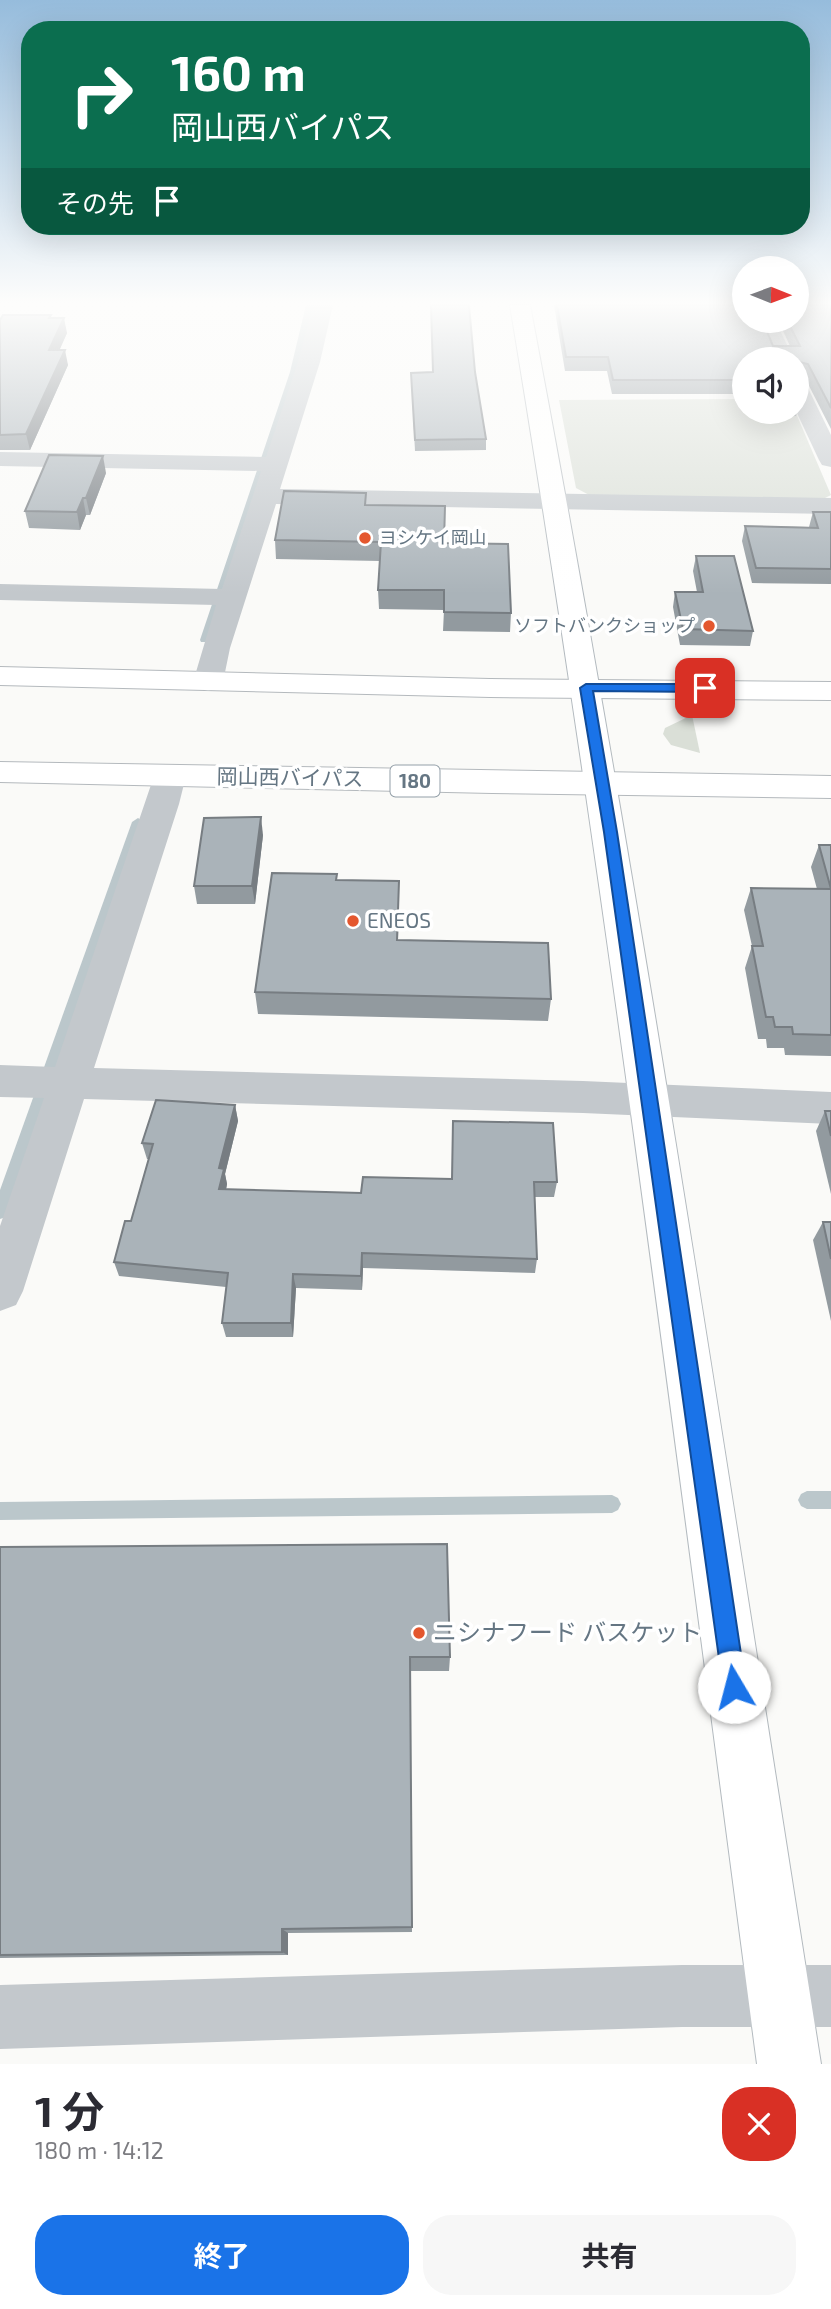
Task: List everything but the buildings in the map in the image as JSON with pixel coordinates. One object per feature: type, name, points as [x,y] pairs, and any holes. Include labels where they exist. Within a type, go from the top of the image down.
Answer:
[{"type":"main road","points":[[538,401],[603,783],[648,1100],[805,1997],[789,2064]]},
{"type":"main road","points":[[0,676],[208,682],[831,691]]},
{"type":"main road","name":"岡山西バイパス","points":[[0,772],[831,787]]},
{"type":"street","points":[[208,682],[221,597],[265,496],[266,464],[292,401]]},
{"type":"street","points":[[809,413],[831,460]]},
{"type":"street","points":[[0,459],[266,464]]},
{"type":"street","points":[[265,496],[831,506]]},
{"type":"street","points":[[0,592],[221,597]]},
{"type":"street","points":[[0,1291],[55,1083],[163,804],[170,776]]},
{"type":"street","points":[[0,1082],[648,1100],[831,1108]]},
{"type":"street","points":[[0,2017],[682,1996],[805,1997]]},
{"type":"shaded area","points":[[559,401],[732,401],[732,424],[801,424],[831,495],[821,500],[591,496],[576,488]]},
{"type":"shaded area","points":[[692,715],[700,753],[671,745],[663,734],[665,728]]},
{"type":"waterway","points":[[205,640],[284,401]]},
{"type":"waterway","points":[[0,1212],[138,822]]},
{"type":"waterway","points":[[807,1500],[831,1500]]},
{"type":"waterway","points":[[0,1511],[612,1504]]},
{"type":"place","name":"ヨシケイ岡山","points":[[365,538]]},
{"type":"place","name":"ソフトバンクショップ","points":[[709,626]]},
{"type":"place","name":"ENEOS","points":[[353,921]]},
{"type":"place","name":"ニシナフード バスケット","points":[[419,1633]]},
{"type":"route","points":[[705,688],[586,688],[611,832],[734,1687]]}]
